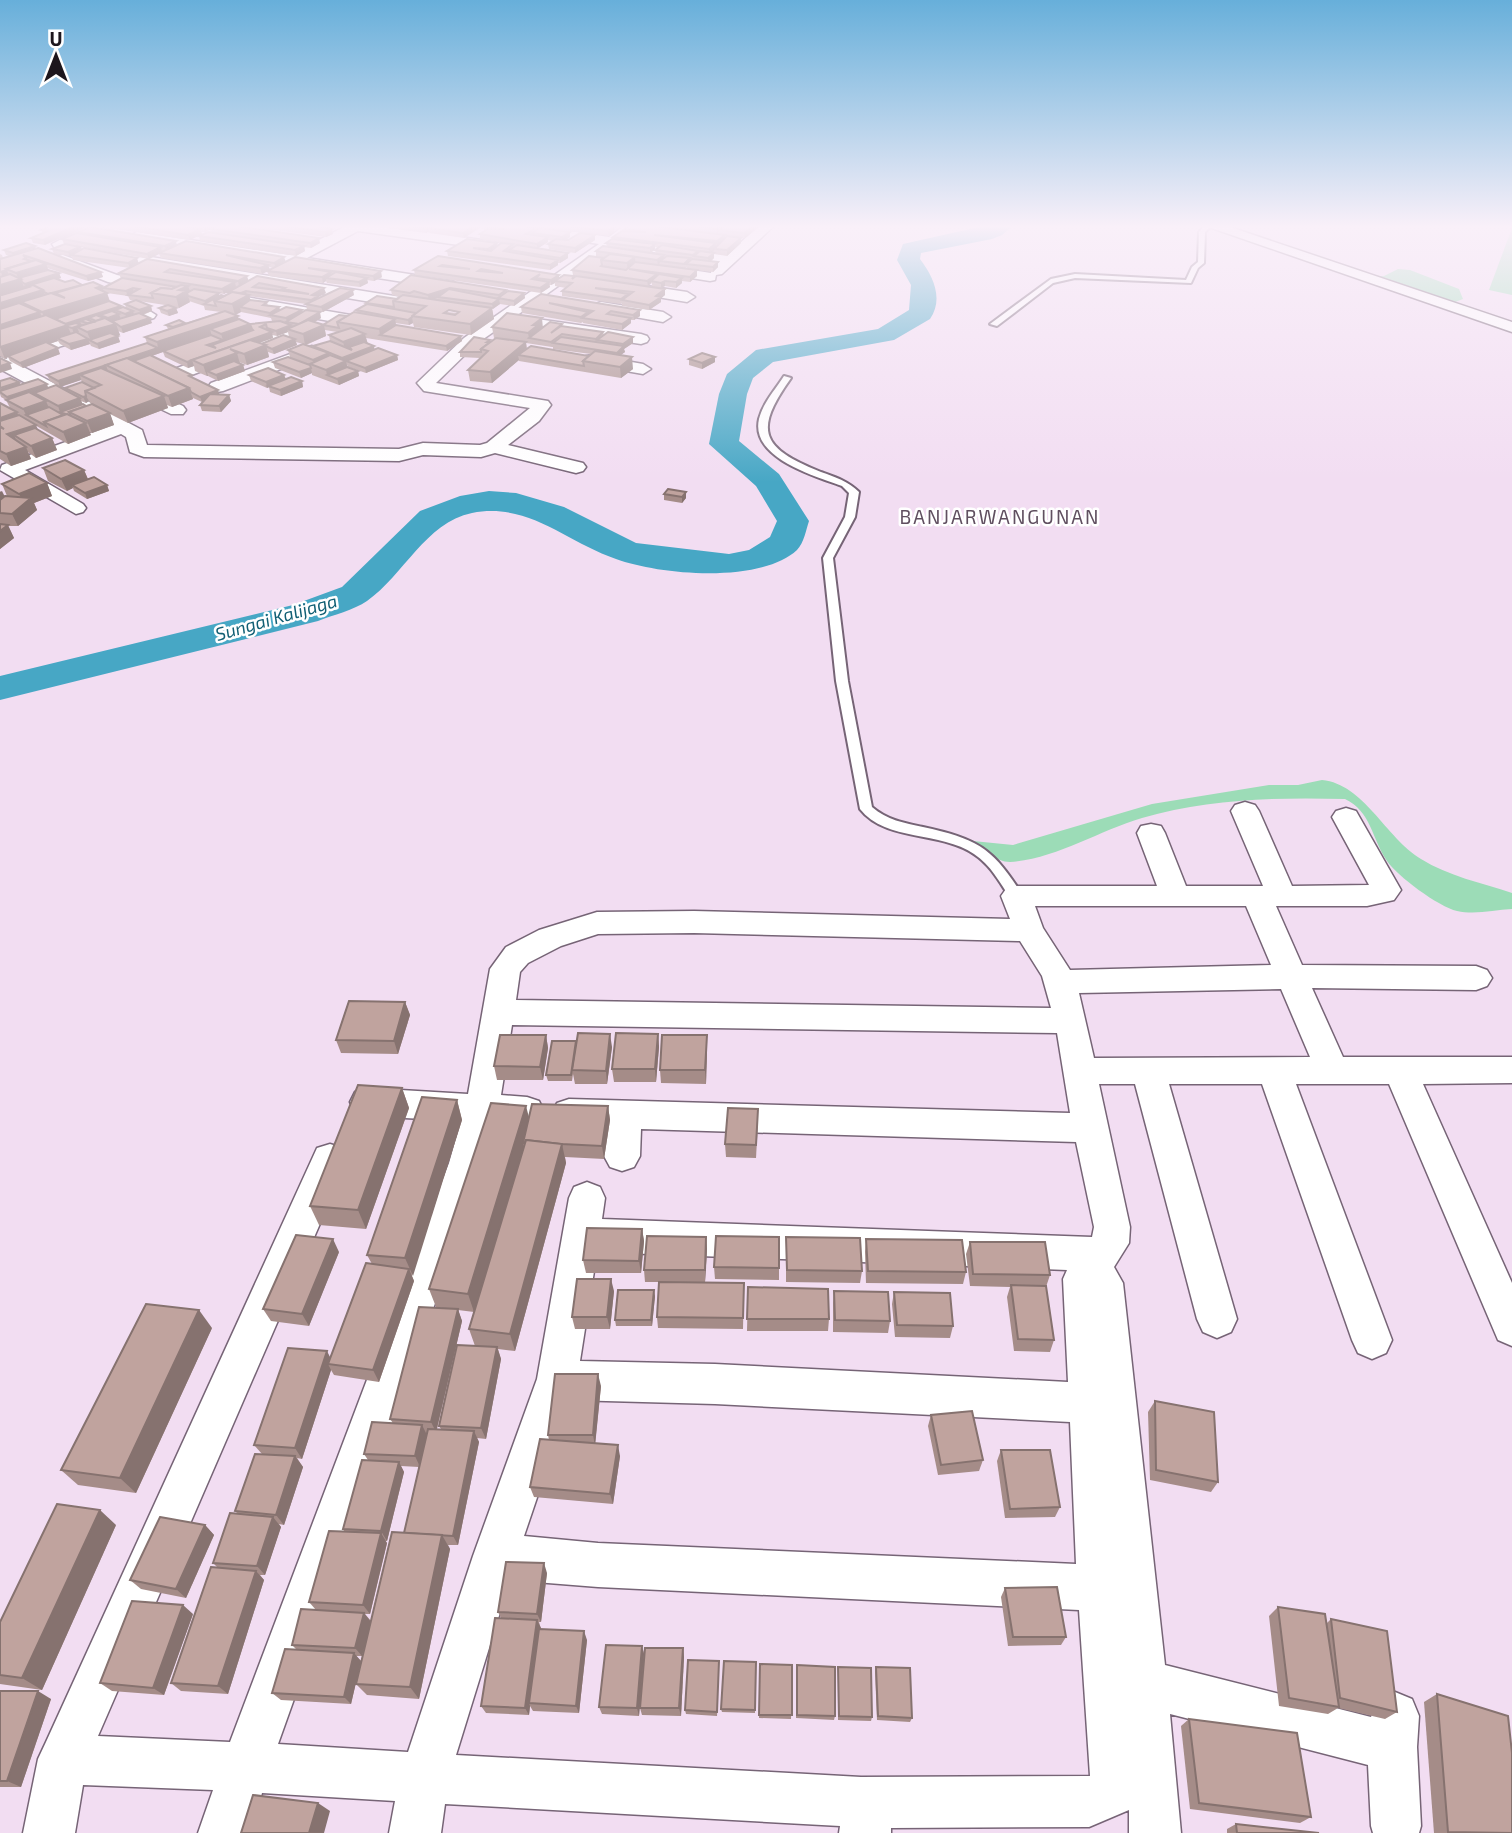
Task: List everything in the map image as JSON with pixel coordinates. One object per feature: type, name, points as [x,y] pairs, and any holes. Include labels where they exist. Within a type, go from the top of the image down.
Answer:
[{"type":"street","points":[[305,311],[393,327]]},
{"type":"street","points":[[164,363],[223,390],[267,368],[308,352],[328,336],[341,318],[353,311]]},
{"type":"street","points":[[0,362],[135,434],[136,448],[144,452],[399,455],[423,449],[481,451],[494,447],[516,427],[533,417],[542,405],[427,386],[429,380],[470,341],[515,311]]},
{"type":"street","points":[[622,311],[663,317]]},
{"type":"street","points":[[612,364],[671,311]]},
{"type":"street","points":[[1463,311],[1512,327]]},
{"type":"street","points":[[478,314],[641,339]]},
{"type":"street","points":[[0,362],[148,315]]},
{"type":"street","points":[[265,323],[328,336]]},
{"type":"street","points":[[183,372],[298,329]]},
{"type":"street","points":[[444,336],[497,345]]},
{"type":"street","points":[[308,352],[329,362]]},
{"type":"street","points":[[579,358],[643,369]]},
{"type":"street","points":[[267,368],[292,379]]},
{"type":"street","points":[[0,386],[51,369]]},
{"type":"street","points":[[117,382],[177,410]]},
{"type":"street","points":[[31,402],[81,384]]},
{"type":"street","points":[[5,469],[122,427]]},
{"type":"street","points":[[46,436],[66,448]]},
{"type":"street","points":[[494,447],[576,467]]},
{"type":"street","points":[[5,469],[76,508]]},
{"type":"street","points":[[1245,811],[1293,976],[1332,1070]]},
{"type":"street","points":[[415,1833],[425,1779],[495,1556],[557,1379],[584,1216],[1090,1261],[1104,1254],[1110,1243],[1112,1227],[1090,1128],[1071,1021],[1060,982],[1028,930],[1016,896],[1367,896],[1384,893],[1386,890],[1346,817]]},
{"type":"street","points":[[1151,833],[1175,895]]},
{"type":"street","points":[[224,1833],[246,1765],[463,1177],[482,1110],[505,969],[517,955],[550,939],[597,923],[694,922],[1028,930]]},
{"type":"street","points":[[1060,982],[1293,976],[1476,978]]},
{"type":"street","points":[[498,1012],[1071,1021]]},
{"type":"street","points":[[1274,1070],[1371,1340]]},
{"type":"street","points":[[1400,1070],[1512,1327]]},
{"type":"street","points":[[1081,1072],[1512,1070]]},
{"type":"street","points":[[1148,1071],[1217,1319]]},
{"type":"street","points":[[49,1833],[63,1759],[352,1109],[366,1102],[482,1110],[1090,1128]]},
{"type":"street","points":[[622,1156],[624,1115]]},
{"type":"street","points":[[63,1759],[246,1765],[866,1818],[1089,1802],[1112,1792],[1138,1789],[1126,1681],[1104,1283],[1090,1261]]},
{"type":"street","points":[[1090,1261],[1082,1279],[1100,1588],[1126,1681]]},
{"type":"street","points":[[557,1379],[715,1384],[1088,1403]]},
{"type":"street","points":[[495,1556],[598,1565],[1100,1588]]},
{"type":"street","points":[[1126,1681],[1394,1731],[1396,1826]]},
{"type":"lane","points":[[994,324],[1012,311]]},
{"type":"lane","points":[[787,378],[771,397],[763,429],[765,441],[774,453],[845,484],[854,492],[850,517],[828,558],[842,681],[866,809],[874,818],[945,835],[970,845],[991,860],[1016,896]]},
{"type":"green space","points":[[1322,780],[1350,791],[1408,849],[1431,865],[1512,893],[1512,909],[1457,911],[1430,897],[1392,867],[1382,853],[1366,818],[1354,804],[1345,799],[1268,799],[1192,807],[1142,818],[1044,856],[1010,862],[995,857],[973,841],[1013,845],[1152,804],[1269,785],[1298,785]]},
{"type":"building","points":[[0,311],[40,312],[0,325]]},
{"type":"building","points":[[80,311],[107,311],[65,324],[55,319]]},
{"type":"building","points":[[112,311],[119,314],[108,318],[100,315]]},
{"type":"building","points":[[225,311],[238,316],[157,342],[145,337]]},
{"type":"building","points":[[279,311],[301,311],[286,318],[270,315]]},
{"type":"building","points":[[305,311],[320,312],[299,324],[286,322]]},
{"type":"building","points":[[359,311],[416,313],[408,320]]},
{"type":"building","points":[[420,311],[448,311],[444,313],[455,315],[459,312],[452,311],[489,311],[470,324],[412,316]]},
{"type":"building","points":[[542,311],[588,312],[581,317]]},
{"type":"building","points":[[590,311],[639,311],[633,315],[611,311],[607,314],[631,318],[622,324],[582,318],[593,311]]},
{"type":"building","points":[[354,312],[395,319],[379,329],[337,322]]},
{"type":"building","points":[[139,313],[150,318],[121,327],[112,321]]},
{"type":"building","points":[[507,313],[542,318],[528,333],[492,327]]},
{"type":"building","points":[[46,315],[68,325],[0,347],[0,329]]},
{"type":"building","points":[[96,315],[104,318],[96,321],[89,318]]},
{"type":"building","points":[[339,315],[347,316],[337,322],[339,328],[323,325]]},
{"type":"building","points":[[105,318],[116,324],[87,332],[77,327]]},
{"type":"building","points":[[239,319],[250,324],[221,334],[210,329]]},
{"type":"building","points":[[179,320],[185,323],[173,327],[166,325]]},
{"type":"building","points":[[308,320],[324,325],[303,334],[287,329]]},
{"type":"building","points":[[280,321],[291,325],[276,331],[267,328],[266,324],[260,327],[272,332],[187,362],[163,351],[211,335],[223,340],[207,345],[216,348],[212,345],[253,330],[250,324]]},
{"type":"building","points":[[550,322],[562,324],[551,333],[561,326],[603,332],[596,339],[562,334],[551,342],[529,338]]},
{"type":"building","points":[[68,325],[81,325],[68,327]]},
{"type":"building","points":[[396,325],[461,336],[446,346],[380,335]]},
{"type":"building","points":[[351,328],[365,334],[343,342],[329,335]]},
{"type":"building","points":[[76,332],[88,339],[69,344],[57,338]]},
{"type":"building","points":[[608,332],[633,337],[623,344],[597,340]]},
{"type":"building","points":[[110,333],[118,336],[97,344],[89,340]]},
{"type":"building","points":[[283,335],[295,339],[272,349],[261,344]]},
{"type":"building","points":[[474,337],[490,342],[481,352],[460,352]]},
{"type":"building","points":[[561,337],[624,346],[617,353],[553,343]]},
{"type":"building","points":[[496,338],[526,342],[490,372],[468,370],[488,351],[481,349]]},
{"type":"building","points":[[250,340],[266,345],[244,354],[230,349],[237,353],[203,365],[192,360]]},
{"type":"building","points":[[330,341],[352,350],[349,347],[364,342],[374,346],[342,358],[313,346]]},
{"type":"building","points":[[46,342],[58,348],[20,363],[8,356]]},
{"type":"building","points":[[147,343],[158,348],[58,381],[47,375]]},
{"type":"building","points":[[303,344],[329,353],[313,360],[288,350]]},
{"type":"building","points":[[531,346],[589,356],[583,361],[584,366],[518,355]]},
{"type":"building","points":[[378,348],[397,355],[365,368],[346,361]]},
{"type":"building","points":[[595,351],[632,357],[620,367],[583,361]]},
{"type":"building","points":[[702,353],[715,357],[702,363],[689,359]]},
{"type":"building","points":[[150,355],[218,390],[200,397],[189,388],[133,361]]},
{"type":"building","points":[[330,355],[346,361],[326,370],[310,364]]},
{"type":"building","points":[[288,357],[310,365],[311,368],[299,372],[273,362]]},
{"type":"building","points":[[0,358],[10,363],[0,366]]},
{"type":"building","points":[[127,358],[189,388],[168,396],[106,365]]},
{"type":"building","points":[[234,361],[243,365],[216,375],[207,371]]},
{"type":"building","points":[[347,367],[358,371],[337,379],[327,375]]},
{"type":"building","points":[[101,368],[164,396],[123,411],[85,391],[101,385],[80,375]]},
{"type":"building","points":[[268,368],[284,375],[266,382],[249,375]]},
{"type":"building","points":[[291,377],[302,381],[280,390],[268,386]]},
{"type":"building","points":[[10,378],[19,382],[0,388],[0,381]]},
{"type":"building","points":[[38,379],[47,384],[7,397],[0,392],[0,391]]},
{"type":"building","points":[[82,382],[94,388],[85,391],[86,396],[65,388]]},
{"type":"building","points":[[56,385],[80,398],[58,406],[34,393]]},
{"type":"building","points":[[29,392],[46,401],[23,409],[6,400]]},
{"type":"building","points":[[210,394],[229,395],[219,406],[200,405]]},
{"type":"building","points":[[0,403],[17,412],[0,418]]},
{"type":"building","points":[[83,404],[86,406],[69,412],[71,416],[60,412]]},
{"type":"building","points":[[92,404],[110,413],[87,421],[69,412]]},
{"type":"building","points":[[49,407],[63,415],[44,422],[46,426],[26,415]]},
{"type":"building","points":[[67,414],[86,423],[63,432],[44,422]]},
{"type":"building","points":[[19,415],[36,425],[7,434],[26,447],[6,454],[0,451],[0,427],[4,429],[0,426],[0,421]]},
{"type":"building","points":[[35,428],[52,438],[31,446],[14,435]]},
{"type":"building","points":[[65,460],[84,470],[61,479],[43,468]]},
{"type":"building","points":[[29,473],[47,483],[19,494],[2,484]]},
{"type":"building","points":[[94,477],[107,485],[85,493],[72,485]]},
{"type":"building","points":[[668,489],[686,492],[682,497],[664,494]]},
{"type":"building","points":[[5,496],[31,498],[12,514],[0,513],[0,500]]},
{"type":"building","points":[[349,1001],[405,1002],[394,1041],[336,1040]]},
{"type":"building","points":[[578,1033],[610,1034],[606,1071],[572,1070]]},
{"type":"building","points":[[616,1033],[658,1034],[655,1069],[612,1069]]},
{"type":"building","points":[[500,1035],[546,1035],[540,1067],[494,1066]]},
{"type":"building","points":[[662,1035],[707,1035],[705,1070],[660,1070]]},
{"type":"building","points":[[552,1041],[576,1041],[571,1075],[546,1075]]},
{"type":"building","points":[[358,1085],[402,1088],[358,1210],[310,1206]]},
{"type":"building","points":[[422,1097],[457,1100],[405,1258],[367,1255]]},
{"type":"building","points":[[491,1103],[526,1106],[468,1294],[429,1289]]},
{"type":"building","points":[[532,1104],[608,1106],[602,1146],[526,1140],[523,1143]]},
{"type":"building","points":[[728,1108],[758,1109],[756,1145],[725,1144]]},
{"type":"building","points":[[526,1140],[562,1144],[510,1334],[469,1329]]},
{"type":"building","points":[[587,1228],[642,1229],[639,1261],[583,1260]]},
{"type":"building","points":[[296,1235],[333,1239],[302,1314],[263,1309]]},
{"type":"building","points":[[647,1236],[706,1237],[705,1270],[644,1270]]},
{"type":"building","points":[[716,1236],[779,1237],[779,1268],[714,1267]]},
{"type":"building","points":[[786,1237],[860,1238],[862,1271],[787,1270]]},
{"type":"building","points":[[866,1239],[962,1240],[966,1272],[868,1271]]},
{"type":"building","points":[[970,1242],[1045,1242],[1050,1275],[973,1274]]},
{"type":"building","points":[[366,1263],[409,1269],[373,1370],[328,1364]]},
{"type":"building","points":[[577,1279],[611,1279],[607,1317],[572,1317]]},
{"type":"building","points":[[659,1282],[744,1283],[743,1318],[657,1317]]},
{"type":"building","points":[[1011,1285],[1046,1286],[1054,1340],[1018,1339]]},
{"type":"building","points":[[748,1287],[828,1289],[829,1319],[747,1319]]},
{"type":"building","points":[[618,1290],[654,1290],[651,1320],[615,1320]]},
{"type":"building","points":[[834,1291],[888,1292],[890,1321],[835,1320]]},
{"type":"building","points":[[894,1292],[950,1293],[953,1326],[897,1325]]},
{"type":"building","points":[[146,1304],[199,1310],[120,1478],[61,1470]]},
{"type":"building","points":[[419,1307],[458,1309],[431,1422],[390,1419]]},
{"type":"building","points":[[457,1345],[497,1347],[481,1428],[439,1426]]},
{"type":"building","points":[[288,1348],[327,1351],[295,1448],[254,1445]]},
{"type":"building","points":[[555,1374],[598,1374],[593,1435],[548,1435]]},
{"type":"building","points":[[1155,1401],[1214,1412],[1218,1482],[1156,1470]]},
{"type":"building","points":[[972,1411],[983,1460],[941,1465],[931,1415]]},
{"type":"building","points":[[372,1422],[422,1425],[415,1456],[364,1454]]},
{"type":"building","points":[[428,1429],[474,1431],[453,1536],[404,1533]]},
{"type":"building","points":[[540,1439],[618,1445],[610,1494],[530,1487]]},
{"type":"building","points":[[1001,1450],[1050,1450],[1060,1507],[1010,1509]]},
{"type":"building","points":[[255,1454],[295,1456],[276,1515],[235,1511]]},
{"type":"building","points":[[362,1460],[399,1462],[381,1531],[343,1529]]},
{"type":"building","points":[[57,1504],[100,1510],[22,1678],[0,1675],[0,1622]]},
{"type":"building","points":[[230,1513],[273,1517],[257,1566],[213,1563]]},
{"type":"building","points":[[160,1517],[205,1525],[176,1589],[130,1580]]},
{"type":"building","points":[[329,1531],[381,1533],[363,1605],[309,1602]]},
{"type":"building","points":[[392,1532],[442,1535],[410,1687],[356,1684]]},
{"type":"building","points":[[506,1562],[544,1563],[537,1614],[498,1612]]},
{"type":"building","points":[[211,1567],[256,1571],[218,1686],[171,1683]]},
{"type":"building","points":[[1057,1587],[1066,1637],[1013,1637],[1005,1588]]},
{"type":"building","points":[[132,1601],[183,1605],[153,1688],[100,1683]]},
{"type":"building","points":[[1278,1607],[1325,1614],[1339,1707],[1289,1698]]},
{"type":"building","points":[[301,1609],[364,1613],[355,1648],[292,1645]]},
{"type":"building","points":[[495,1618],[537,1620],[525,1708],[481,1706]]},
{"type":"building","points":[[1331,1619],[1387,1631],[1397,1712],[1340,1698]]},
{"type":"building","points":[[539,1629],[584,1631],[576,1706],[529,1703]]},
{"type":"building","points":[[606,1645],[642,1646],[637,1708],[599,1707]]},
{"type":"building","points":[[645,1648],[683,1648],[679,1708],[640,1708]]},
{"type":"building","points":[[285,1649],[354,1653],[344,1697],[272,1693]]},
{"type":"building","points":[[688,1660],[719,1661],[717,1712],[685,1710]]},
{"type":"building","points":[[724,1661],[756,1662],[755,1710],[721,1709]]},
{"type":"building","points":[[760,1664],[792,1665],[792,1715],[759,1715]]},
{"type":"building","points":[[797,1665],[835,1667],[835,1716],[797,1715]]},
{"type":"building","points":[[838,1667],[871,1668],[872,1717],[839,1716]]},
{"type":"building","points":[[876,1667],[910,1668],[912,1718],[878,1716]]},
{"type":"building","points":[[0,1691],[38,1691],[7,1781],[0,1781]]},
{"type":"building","points":[[1437,1694],[1508,1716],[1512,1753],[1512,1833],[1448,1832]]},
{"type":"building","points":[[1189,1719],[1297,1733],[1311,1817],[1199,1803]]},
{"type":"building","points":[[253,1795],[318,1803],[309,1833],[241,1833]]},
{"type":"building","points":[[1236,1824],[1319,1833],[1237,1833]]},
{"type":"waterway","name":"Sungai Kalijaga","points":[[0,688],[305,613],[354,594],[431,518],[460,506],[489,501],[516,503],[553,514],[627,552],[667,559],[729,564],[759,558],[785,543],[793,521],[768,481],[749,462],[724,444],[733,394],[741,374],[765,356],[885,335],[921,314],[922,311]]},
{"type":"district","name":"BANJARWANGUNAN","points":[[1000,516]]}]
